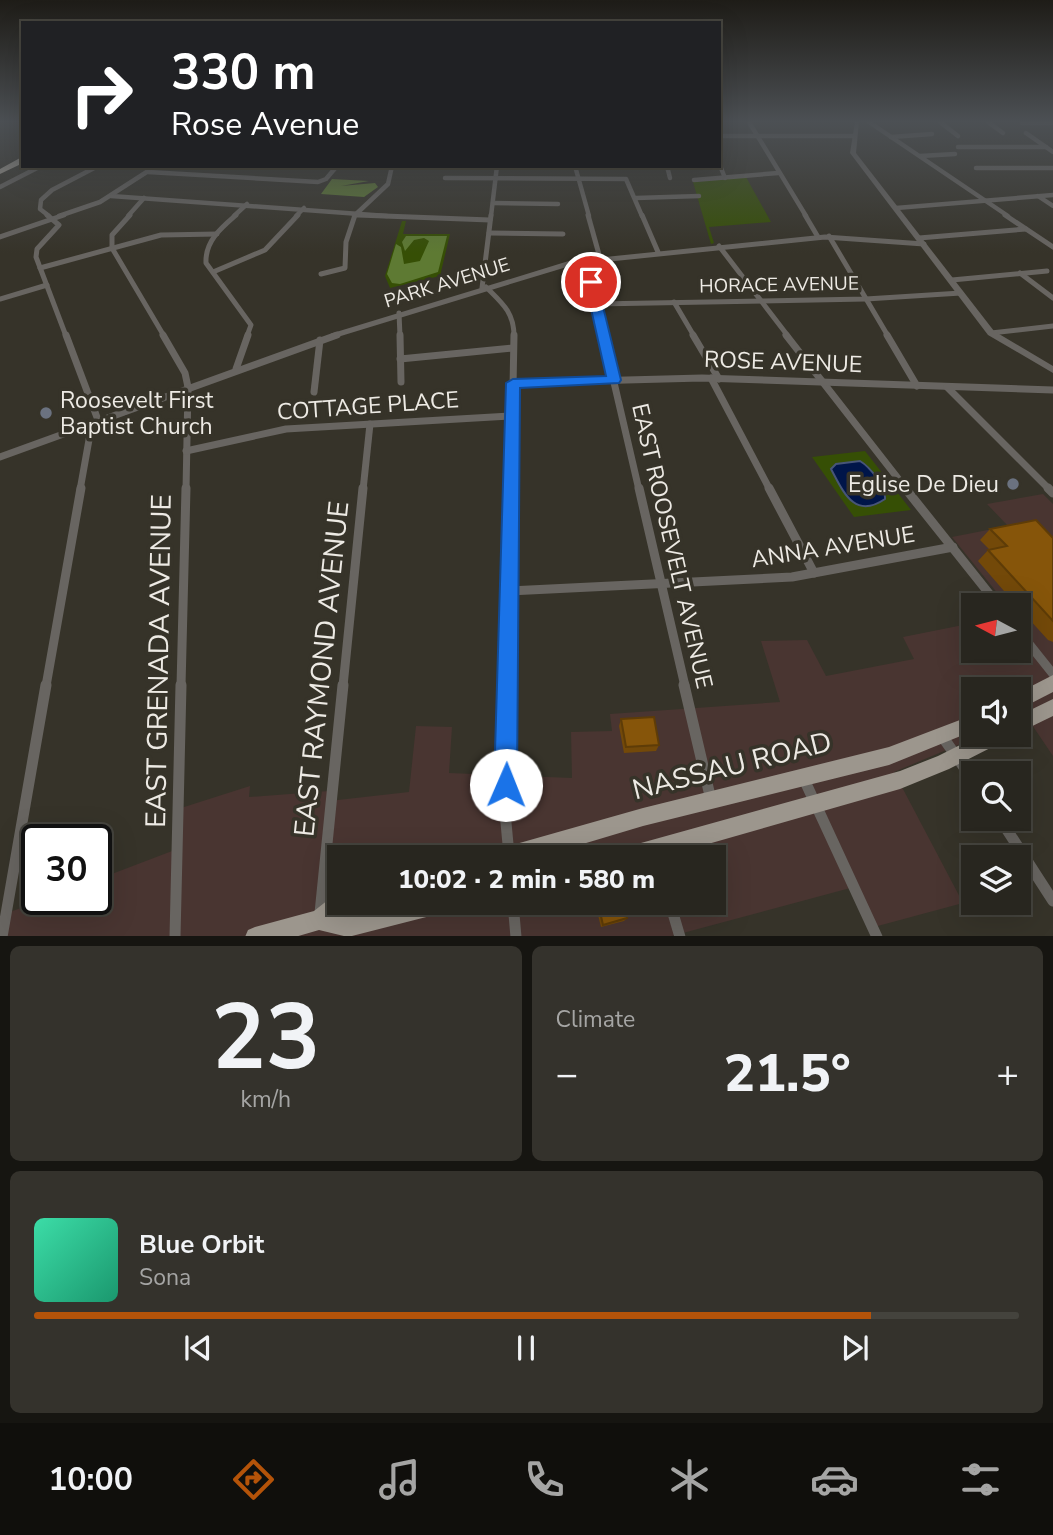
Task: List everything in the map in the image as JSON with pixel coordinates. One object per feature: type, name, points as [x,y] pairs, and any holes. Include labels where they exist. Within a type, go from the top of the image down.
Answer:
[{"type":"main road","points":[[1031,695],[1053,683]]},
{"type":"main road","points":[[1031,718],[1053,707]]},
{"type":"main road","name":"NASSAU ROAD","points":[[550,845],[711,800],[888,756],[961,728]]},
{"type":"main road","points":[[681,845],[900,780],[975,747]]},
{"type":"main road","points":[[255,936],[319,920],[327,914]]},
{"type":"main road","points":[[319,920],[345,932],[402,915]]},
{"type":"street","points":[[774,166],[818,237]]},
{"type":"street","points":[[863,166],[991,333],[1053,370]]},
{"type":"street","points":[[934,166],[1053,247]]},
{"type":"street","points":[[0,187],[37,168]]},
{"type":"street","points":[[2,936],[95,422],[36,257],[37,249],[59,225],[40,209],[44,197],[95,168]]},
{"type":"street","points":[[0,237],[111,196],[153,168]]},
{"type":"street","points":[[148,172],[318,182],[326,179],[335,168]]},
{"type":"street","points":[[321,274],[345,268],[345,240],[363,205],[386,187],[393,174],[392,168]]},
{"type":"street","points":[[497,168],[484,288],[513,315],[506,845]]},
{"type":"street","points":[[576,168],[600,258]]},
{"type":"street","points":[[668,168],[670,178]]},
{"type":"street","points":[[721,168],[725,178]]},
{"type":"street","points":[[976,168],[1053,168]]},
{"type":"street","points":[[694,180],[778,173]]},
{"type":"street","points":[[445,178],[626,179],[658,252]]},
{"type":"street","points":[[896,208],[1053,195]]},
{"type":"street","points":[[111,196],[304,208],[357,215],[490,220]]},
{"type":"street","points":[[636,198],[699,196]]},
{"type":"street","points":[[1038,196],[1053,206]]},
{"type":"street","points":[[144,198],[112,234],[112,248],[185,373],[188,387]]},
{"type":"street","points":[[493,203],[558,204]]},
{"type":"street","points":[[236,369],[251,326],[213,272],[205,255],[217,234],[247,204]]},
{"type":"street","points":[[213,272],[265,250],[304,208]]},
{"type":"street","name":"PARK AVENUE","points":[[0,457],[236,369],[399,313],[586,260],[829,236],[921,241],[1026,229]]},
{"type":"street","points":[[40,268],[171,233],[217,234]]},
{"type":"street","points":[[489,233],[563,234]]},
{"type":"street","points":[[829,236],[917,386]]},
{"type":"street","points":[[719,246],[989,593]]},
{"type":"street","name":"EAST ROOSEVELT AVENUE","points":[[586,260],[711,800]]},
{"type":"street","points":[[952,280],[1047,271]]},
{"type":"street","points":[[1020,274],[1053,298]]},
{"type":"street","points":[[0,299],[47,285]]},
{"type":"street","name":"HORACE AVENUE","points":[[596,304],[866,299],[961,293]]},
{"type":"street","points":[[674,302],[696,340],[814,573]]},
{"type":"street","points":[[399,313],[401,382]]},
{"type":"street","points":[[991,333],[1053,326]]},
{"type":"street","points":[[314,392],[320,340]]},
{"type":"street","points":[[400,359],[513,348]]},
{"type":"street","name":"ROSE AVENUE","points":[[513,383],[715,378],[1053,390]]},
{"type":"street","name":"EAST GRENADA AVENUE","points":[[176,936],[188,387]]},
{"type":"street","points":[[947,387],[1053,493]]},
{"type":"street","name":"COTTAGE PLACE","points":[[186,451],[286,429],[512,416]]},
{"type":"street","name":"EAST RAYMOND AVENUE","points":[[319,920],[370,424]]},
{"type":"street","name":"ANNA AVENUE","points":[[509,591],[814,573],[953,547]]},
{"type":"street","points":[[1031,647],[1053,674]]},
{"type":"street","points":[[943,736],[961,762]]},
{"type":"street","points":[[803,777],[877,936]]},
{"type":"street","points":[[1008,831],[1053,901]]},
{"type":"street","points":[[514,915],[516,936]]},
{"type":"street","points":[[674,915],[680,936]]},
{"type":"shaded area","points":[[860,461],[873,472],[885,494],[885,499],[874,505],[857,505],[851,500],[831,469],[836,464]]},
{"type":"shaded area","points":[[1043,494],[1053,504],[1053,756],[1031,723],[1031,677],[961,677],[961,744],[894,772],[961,904],[874,927],[854,887],[672,936],[0,936],[7,913],[21,908],[21,915],[112,915],[112,874],[180,848],[181,808],[250,786],[249,797],[329,791],[329,801],[409,792],[416,726],[452,727],[449,773],[572,778],[571,732],[612,731],[610,714],[780,702],[761,641],[807,640],[826,676],[914,659],[903,637],[961,625],[961,663],[1031,663],[1031,593],[997,593],[952,537],[1008,526],[987,504]]},
{"type":"green space","points":[[746,177],[771,222],[709,227],[714,243],[711,244],[693,182]]},
{"type":"green space","points":[[332,179],[369,181],[341,186],[375,183],[378,187],[364,197],[321,194]]},
{"type":"green space","points":[[402,221],[406,221],[403,234],[450,234],[440,276],[390,288],[385,276]]},
{"type":"green space","points":[[406,236],[447,236],[438,272],[400,284],[392,283],[387,274],[396,244],[401,247],[404,264],[420,261],[429,241],[424,238],[414,240],[405,251],[402,242]]},
{"type":"green space","points":[[865,451],[911,510],[854,517],[812,457]]},
{"type":"building","points":[[1036,520],[1053,538],[1053,621],[1031,597],[1031,593],[1027,593],[988,550],[1007,546],[990,529]]},
{"type":"building","points":[[654,717],[659,745],[626,747],[621,719]]},
{"type":"building","points":[[601,915],[626,915],[627,918],[603,925]]},
{"type":"place","name":"Roosevelt First Baptist Church","points":[[46,413]]},
{"type":"place","name":"Eglise De Dieu","points":[[1013,484]]},
{"type":"route","points":[[506,785],[513,383],[614,380],[591,282]]}]
